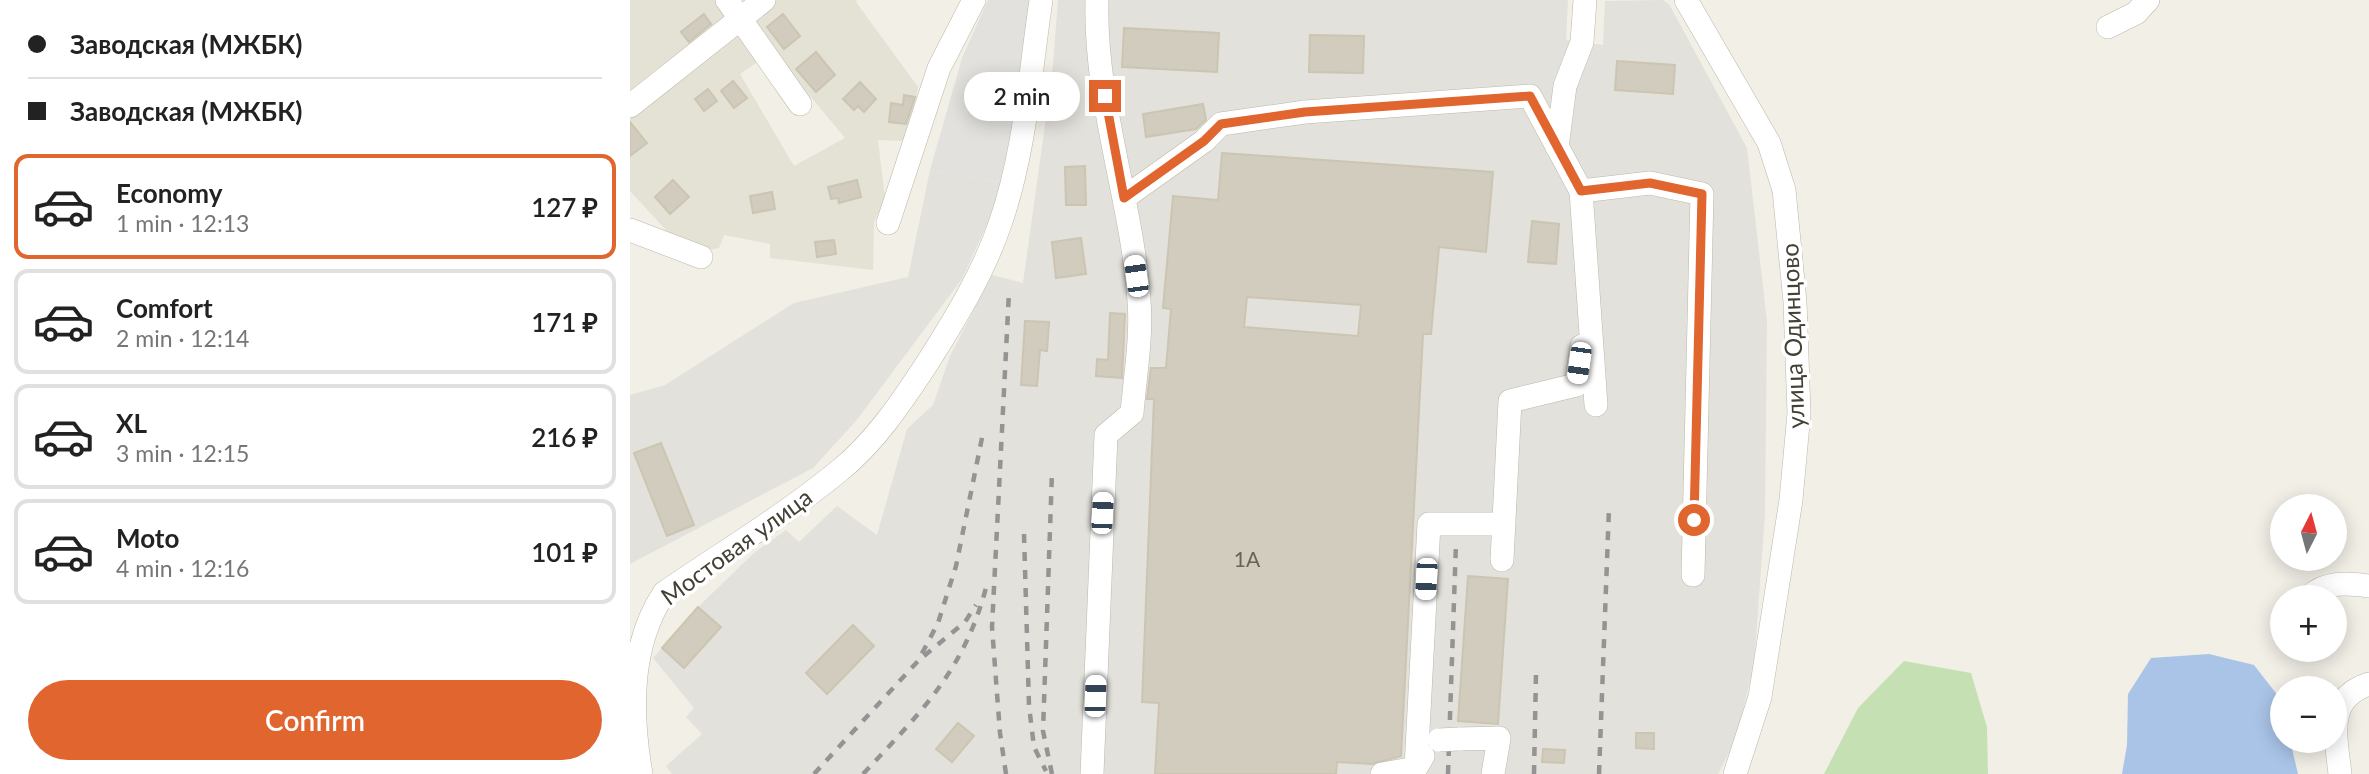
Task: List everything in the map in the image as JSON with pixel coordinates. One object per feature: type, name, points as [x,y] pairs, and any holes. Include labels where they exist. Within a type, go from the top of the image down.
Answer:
[{"type":"street","points":[[727,0],[800,104]]},
{"type":"street","points":[[630,106],[764,0]]},
{"type":"street","points":[[888,223],[939,68],[974,0]]},
{"type":"street","name":"Мостовая улица","points":[[641,774],[631,692],[632,656],[647,612],[664,593],[840,471],[872,438],[932,355],[962,305],[1000,224],[1019,151],[1041,0]]},
{"type":"street","points":[[1092,774],[1106,435],[1132,413],[1139,303],[1096,39],[1097,0]]},
{"type":"street","points":[[1557,147],[1565,86],[1582,42],[1585,0]]},
{"type":"street","name":"улица Одинцово","points":[[1686,0],[1769,143],[1784,190],[1795,302],[1799,413],[1791,500],[1760,697],[1735,774]]},
{"type":"street","points":[[2108,27],[2136,13],[2148,0]]},
{"type":"street","points":[[1124,198],[1204,141],[1221,124],[1305,112],[1530,96],[1581,191],[1596,405]]},
{"type":"street","points":[[1581,191],[1650,183],[1702,194],[1693,575]]},
{"type":"street","points":[[630,230],[701,257]]},
{"type":"street","points":[[1502,561],[1510,401],[1576,385],[1588,298]]},
{"type":"street","points":[[1416,768],[1429,524],[1504,524]]},
{"type":"street","points":[[2334,585],[2344,583],[2369,586]]},
{"type":"street","points":[[2340,774],[2336,719],[2343,699],[2355,689],[2369,684]]},
{"type":"street","points":[[1416,768],[1431,740],[1499,738],[1493,774]]},
{"type":"street","points":[[1382,774],[1416,768]]},
{"type":"shaded area","points":[[630,0],[720,0],[733,17],[630,91]]},
{"type":"shaded area","points":[[775,0],[857,0],[918,87],[908,141],[878,140],[885,198],[874,222],[873,270],[770,258],[770,244],[724,235],[719,248],[710,250],[677,242],[630,191],[630,113],[740,31],[759,61],[740,74],[794,166],[845,138],[748,21]]},
{"type":"shaded area","points":[[988,0],[1033,0],[1006,183],[930,170],[962,58]]},
{"type":"shaded area","points":[[1058,0],[1568,0],[1566,40],[1603,45],[1605,1],[1663,0],[1669,4],[1747,148],[1767,321],[1765,515],[1754,665],[1736,739],[1718,774],[672,774],[666,766],[702,734],[686,717],[694,708],[653,658],[698,607],[754,553],[786,530],[799,542],[837,506],[877,535],[907,429],[933,405],[950,356],[992,275],[1023,283],[1052,75]]},
{"type":"shaded area","points":[[930,170],[1006,183],[962,279],[856,421],[813,468],[630,564],[630,395],[665,385],[794,303],[908,277]]},
{"type":"green space","points":[[1904,661],[1971,673],[1987,727],[1988,774],[1824,774],[1858,708]]},
{"type":"water","points":[[2209,654],[2254,665],[2270,686],[2270,753],[2293,753],[2298,774],[2122,774],[2127,745],[2128,694],[2151,658]]},
{"type":"building","points":[[704,14],[711,24],[689,42],[681,32]]},
{"type":"building","points":[[783,14],[800,36],[784,49],[767,27]]},
{"type":"building","points":[[1124,28],[1219,33],[1217,72],[1122,67]]},
{"type":"building","points":[[1310,35],[1364,36],[1363,73],[1309,72]]},
{"type":"building","points":[[816,52],[835,75],[816,92],[796,69]]},
{"type":"building","points":[[1617,61],[1675,65],[1673,94],[1615,90]]},
{"type":"building","points":[[733,81],[747,98],[734,108],[721,91]]},
{"type":"building","points":[[860,82],[876,99],[864,112],[858,106],[854,110],[843,99]]},
{"type":"building","points":[[708,89],[717,101],[704,111],[695,99]]},
{"type":"building","points":[[904,95],[915,97],[906,124],[889,122],[891,103],[903,105]]},
{"type":"building","points":[[1203,104],[1206,120],[1196,129],[1146,137],[1143,114]]},
{"type":"building","points":[[630,122],[647,143],[630,156]]},
{"type":"building","points":[[1222,153],[1493,172],[1486,252],[1439,247],[1431,334],[1423,334],[1401,756],[1372,764],[1337,762],[1336,774],[1155,774],[1159,703],[1142,702],[1154,399],[1147,399],[1151,368],[1166,368],[1171,309],[1163,308],[1173,196],[1218,200]],"holes":[[[1247,297],[1361,305],[1358,336],[1244,327]]]},
{"type":"building","points":[[1085,166],[1086,205],[1066,205],[1065,167]]},
{"type":"building","points":[[673,180],[689,197],[670,214],[655,197]]},
{"type":"building","points":[[857,180],[861,197],[839,203],[838,198],[831,199],[828,187]]},
{"type":"building","points":[[772,192],[775,209],[753,213],[750,196]]},
{"type":"building","points":[[1532,221],[1559,224],[1556,264],[1528,262]]},
{"type":"building","points":[[1081,238],[1086,274],[1056,278],[1052,242]]},
{"type":"building","points":[[834,240],[836,254],[817,257],[815,242]]},
{"type":"building","points":[[1110,313],[1125,314],[1122,378],[1096,376],[1097,359],[1108,360]]},
{"type":"building","points":[[1025,321],[1049,322],[1047,351],[1040,350],[1037,386],[1021,385]]},
{"type":"building","points":[[661,443],[694,525],[667,536],[634,453]]},
{"type":"building","points":[[1468,576],[1508,579],[1498,724],[1458,721]]},
{"type":"building","points":[[698,607],[721,627],[684,668],[662,648]]},
{"type":"building","points":[[853,625],[874,646],[827,694],[806,673]]},
{"type":"building","points":[[958,723],[974,736],[952,762],[936,749]]},
{"type":"building","points":[[1636,733],[1654,733],[1654,749],[1636,748]]},
{"type":"building","points":[[1543,749],[1565,750],[1564,763],[1542,762]]},
{"type":"railway","points":[[1006,774],[992,627],[1009,292]]},
{"type":"railway","points":[[814,774],[918,661],[938,623],[956,566],[983,433]]},
{"type":"railway","points":[[1052,472],[1043,731],[1052,774]]},
{"type":"railway","points":[[1599,774],[1609,508]]},
{"type":"railway","points":[[1024,534],[1029,706],[1034,747],[1046,771]]},
{"type":"railway","points":[[1448,774],[1456,543]]},
{"type":"railway","points":[[863,774],[939,688],[967,641],[987,584]]},
{"type":"railway","points":[[924,656],[965,622],[976,605]]},
{"type":"railway","points":[[1534,774],[1536,673]]},
{"type":"route","points":[[1105,96],[1124,198],[1204,141],[1221,124],[1305,112],[1530,96],[1581,191],[1650,183],[1702,194],[1694,520]]}]
